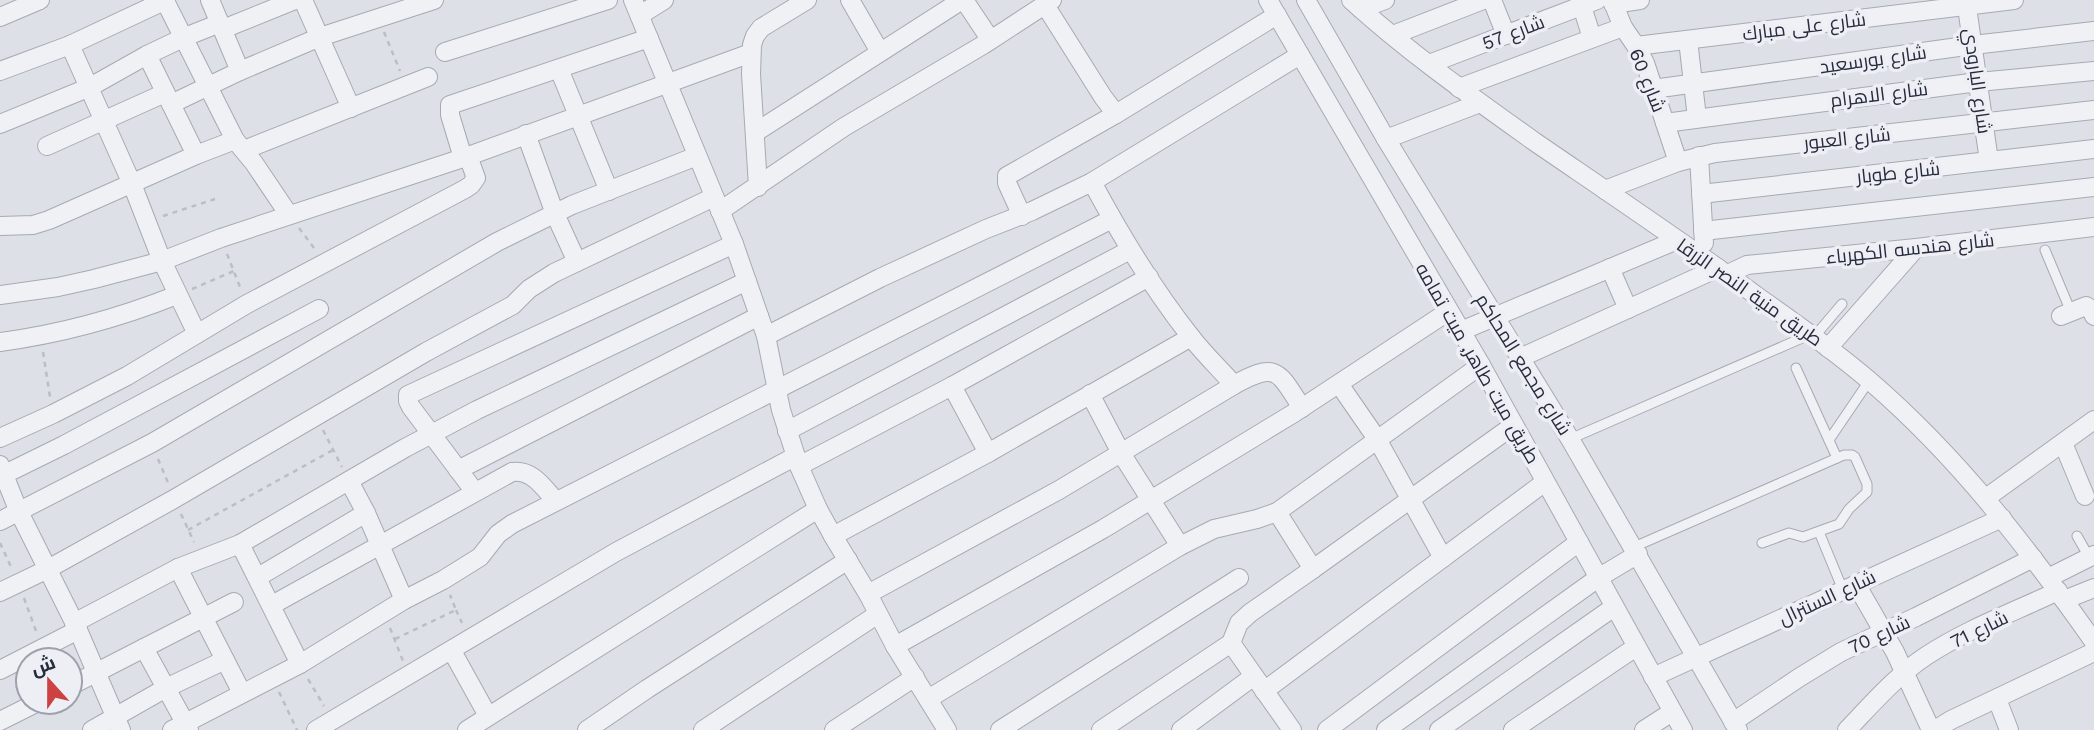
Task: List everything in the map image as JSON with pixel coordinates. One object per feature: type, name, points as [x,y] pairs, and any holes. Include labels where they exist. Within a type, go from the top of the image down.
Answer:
[{"type":"street","points":[[0,17],[40,0]]},
{"type":"street","points":[[0,71],[70,45],[166,0],[240,145],[289,215]]},
{"type":"street","points":[[210,0],[240,71]]},
{"type":"street","points":[[47,146],[105,120],[209,86],[320,37],[434,0]]},
{"type":"street","points":[[445,52],[608,0]]},
{"type":"street","points":[[664,0],[637,8],[734,244],[766,336],[776,391],[798,461],[818,509],[869,594],[895,646],[943,729]]},
{"type":"street","points":[[758,187],[751,53],[755,36],[761,28],[807,0]]},
{"type":"street","points":[[850,0],[880,52]]},
{"type":"street","points":[[756,132],[963,0],[990,39]]},
{"type":"street","name":"شارع مجمع المحاكم","points":[[1306,0],[1343,68],[1636,550],[1735,726]]},
{"type":"street","points":[[1356,5],[1385,0]]},
{"type":"street","points":[[1393,35],[1483,0]]},
{"type":"street","points":[[1492,0],[1506,35]]},
{"type":"street","name":"شارع 57","points":[[1429,64],[1597,2],[1640,0]]},
{"type":"street","name":"شارع على مبارك","points":[[1636,46],[1967,3],[2014,0]]},
{"type":"street","points":[[0,124],[90,87],[185,37],[306,1],[351,108]]},
{"type":"street","points":[[0,592],[48,569],[174,499],[406,363],[513,305],[529,289],[554,273],[758,187],[844,127],[1048,2],[1103,97],[1116,114]]},
{"type":"street","points":[[1592,38],[1597,2]]},
{"type":"street","name":"شارع 60","points":[[1597,2],[1623,27],[1645,63],[1678,162]]},
{"type":"street","name":"شارع البارودي","points":[[1967,3],[1990,161]]},
{"type":"street","name":"طريق منية النصر الزرقا","points":[[1356,5],[1459,88],[1717,267],[1818,340],[1869,381],[1912,419],[1986,498],[2057,590],[2087,617],[2094,642]]},
{"type":"street","points":[[1022,215],[1007,183],[1007,176],[1116,114],[1273,7]]},
{"type":"street","name":"طريق ميت طاهر, ميت تمامه","points":[[1273,7],[1481,365],[1683,730]]},
{"type":"street","points":[[1459,88],[1623,27]]},
{"type":"street","name":"شارع بورسعيد","points":[[1653,89],[2094,31]]},
{"type":"street","points":[[0,438],[127,376],[247,304],[471,185],[475,178],[450,114],[450,105],[649,38]]},
{"type":"street","points":[[1688,40],[1697,118]]},
{"type":"street","points":[[70,45],[105,120],[162,261],[197,334]]},
{"type":"street","points":[[0,295],[82,282],[162,261],[289,215],[465,157],[751,53]]},
{"type":"street","points":[[148,55],[196,155]]},
{"type":"street","points":[[766,336],[880,278],[1092,182],[1300,55]]},
{"type":"street","points":[[559,69],[609,191]]},
{"type":"street","name":"شارع الاهرام","points":[[1665,123],[1978,82],[2094,71]]},
{"type":"street","points":[[0,226],[33,225],[49,220],[196,155],[240,145],[351,108],[428,77]]},
{"type":"street","points":[[1386,139],[1480,103]]},
{"type":"street","name":"شارع العبور","points":[[1605,190],[1699,156],[2094,110]]},
{"type":"street","points":[[526,134],[555,214],[577,262]]},
{"type":"street","name":"شارع طوبار","points":[[1701,194],[2094,149]]},
{"type":"street","points":[[0,521],[152,443],[497,242],[555,214],[697,156]]},
{"type":"street","points":[[1699,156],[1703,231],[1717,267]]},
{"type":"street","points":[[1092,182],[1130,250],[1191,337],[1234,385]]},
{"type":"street","points":[[1703,231],[2094,187]]},
{"type":"street","points":[[144,648],[166,688],[182,728],[242,693],[300,664],[404,600],[443,580],[480,557],[498,534],[512,524],[555,500],[776,391],[1112,219]]},
{"type":"street","name":"شارع هندسه الكهرباء","points":[[1520,358],[1717,267],[1916,248],[2094,227]]},
{"type":"street","points":[[1461,331],[1677,240]]},
{"type":"street","points":[[475,492],[430,435],[408,401],[408,395],[734,244]]},
{"type":"street","points":[[1818,340],[1916,248]]},
{"type":"street","points":[[787,431],[1130,250]]},
{"type":"street","points":[[1610,268],[1628,309]]},
{"type":"street","points":[[316,730],[616,552],[953,386],[1149,277]]},
{"type":"street","points":[[45,646],[178,568],[240,544],[477,410],[747,281]]},
{"type":"street","points":[[0,342],[40,336],[106,320],[177,295]]},
{"type":"street","points":[[2066,314],[2086,306],[2094,316]]},
{"type":"street","points":[[118,723],[76,626],[19,512],[1,468],[64,445],[319,309]]},
{"type":"street","points":[[895,646],[1150,501],[1339,384],[1449,311]]},
{"type":"street","points":[[458,470],[759,316]]},
{"type":"street","points":[[833,536],[988,453],[1191,337]]},
{"type":"street","points":[[928,699],[1180,546],[1214,529],[1277,512],[1481,365]]},
{"type":"street","points":[[869,594],[1059,490],[1261,371],[1273,372],[1283,379],[1301,408]]},
{"type":"street","points":[[1339,384],[1377,439],[1443,558]]},
{"type":"street","points":[[953,386],[988,453]]},
{"type":"street","points":[[1090,394],[1121,453],[1180,546]]},
{"type":"street","points":[[1986,498],[2094,420]]},
{"type":"street","points":[[1101,730],[1231,643],[1239,623],[1250,613],[1514,425]]},
{"type":"street","points":[[2063,443],[2085,496]]},
{"type":"street","points":[[272,605],[512,472],[521,471],[532,475],[555,500]]},
{"type":"street","points":[[349,481],[404,600]]},
{"type":"street","points":[[1181,730],[1259,683],[1443,558],[1545,482]]},
{"type":"street","points":[[467,730],[818,509]]},
{"type":"street","points":[[1277,512],[1313,569]]},
{"type":"street","points":[[258,577],[366,513]]},
{"type":"street","name":"شارع السنترال","points":[[1653,677],[2002,517]]},
{"type":"street","points":[[1327,730],[1579,542]]},
{"type":"street","points":[[240,544],[300,664]]},
{"type":"street","points":[[1386,730],[1636,550]]},
{"type":"street","points":[[2057,590],[2091,556]]},
{"type":"street","name":"شارع 70","points":[[1735,726],[1820,664],[2032,558]]},
{"type":"street","points":[[587,730],[848,560]]},
{"type":"street","points":[[178,568],[242,693]]},
{"type":"street","points":[[1000,730],[1239,578]]},
{"type":"street","points":[[1850,587],[1884,632],[1933,730],[2094,652]]},
{"type":"street","points":[[2057,590],[2094,588]]},
{"type":"street","name":"شارع 71","points":[[1847,730],[1905,672],[1948,643],[2057,590]]},
{"type":"street","points":[[84,679],[234,602]]},
{"type":"street","points":[[1439,730],[1614,607]]},
{"type":"street","points":[[703,730],[878,614]]},
{"type":"street","points":[[1231,643],[1259,683],[1283,727]]},
{"type":"street","points":[[1513,730],[1636,647]]},
{"type":"street","points":[[452,651],[488,716]]},
{"type":"street","points":[[92,730],[118,723],[166,688],[225,660]]},
{"type":"street","points":[[834,730],[915,677]]},
{"type":"street","points":[[1997,699],[2010,730]]},
{"type":"street","points":[[1644,730],[1672,712]]},
{"type":"lane","points":[[2045,250],[2066,314]]},
{"type":"lane","points":[[1570,439],[1818,340],[1842,304]]},
{"type":"lane","points":[[1796,368],[1837,458]]},
{"type":"lane","points":[[1829,440],[1869,381]]},
{"type":"lane","points":[[1636,550],[1837,458],[1849,454],[1855,457],[1867,485],[1867,492],[1849,509],[1839,524],[1803,537],[1789,533],[1762,543]]},
{"type":"lane","points":[[1819,532],[1850,587]]},
{"type":"lane","points":[[2077,536],[2091,556]]},
{"type":"path","points":[[378,19],[406,86]]},
{"type":"path","points":[[147,221],[215,199]]},
{"type":"path","points":[[289,215],[324,262]]},
{"type":"path","points":[[177,295],[234,271]]},
{"type":"path","points":[[40,336],[53,414]]},
{"type":"path","points":[[188,530],[332,450],[317,417]]},
{"type":"path","points":[[152,443],[174,499]]},
{"type":"path","points":[[0,544],[43,646]]},
{"type":"path","points":[[408,674],[395,639],[456,610],[443,580]]},
{"type":"path","points":[[300,664],[332,720]]},
{"type":"path","points":[[273,677],[297,730]]}]
